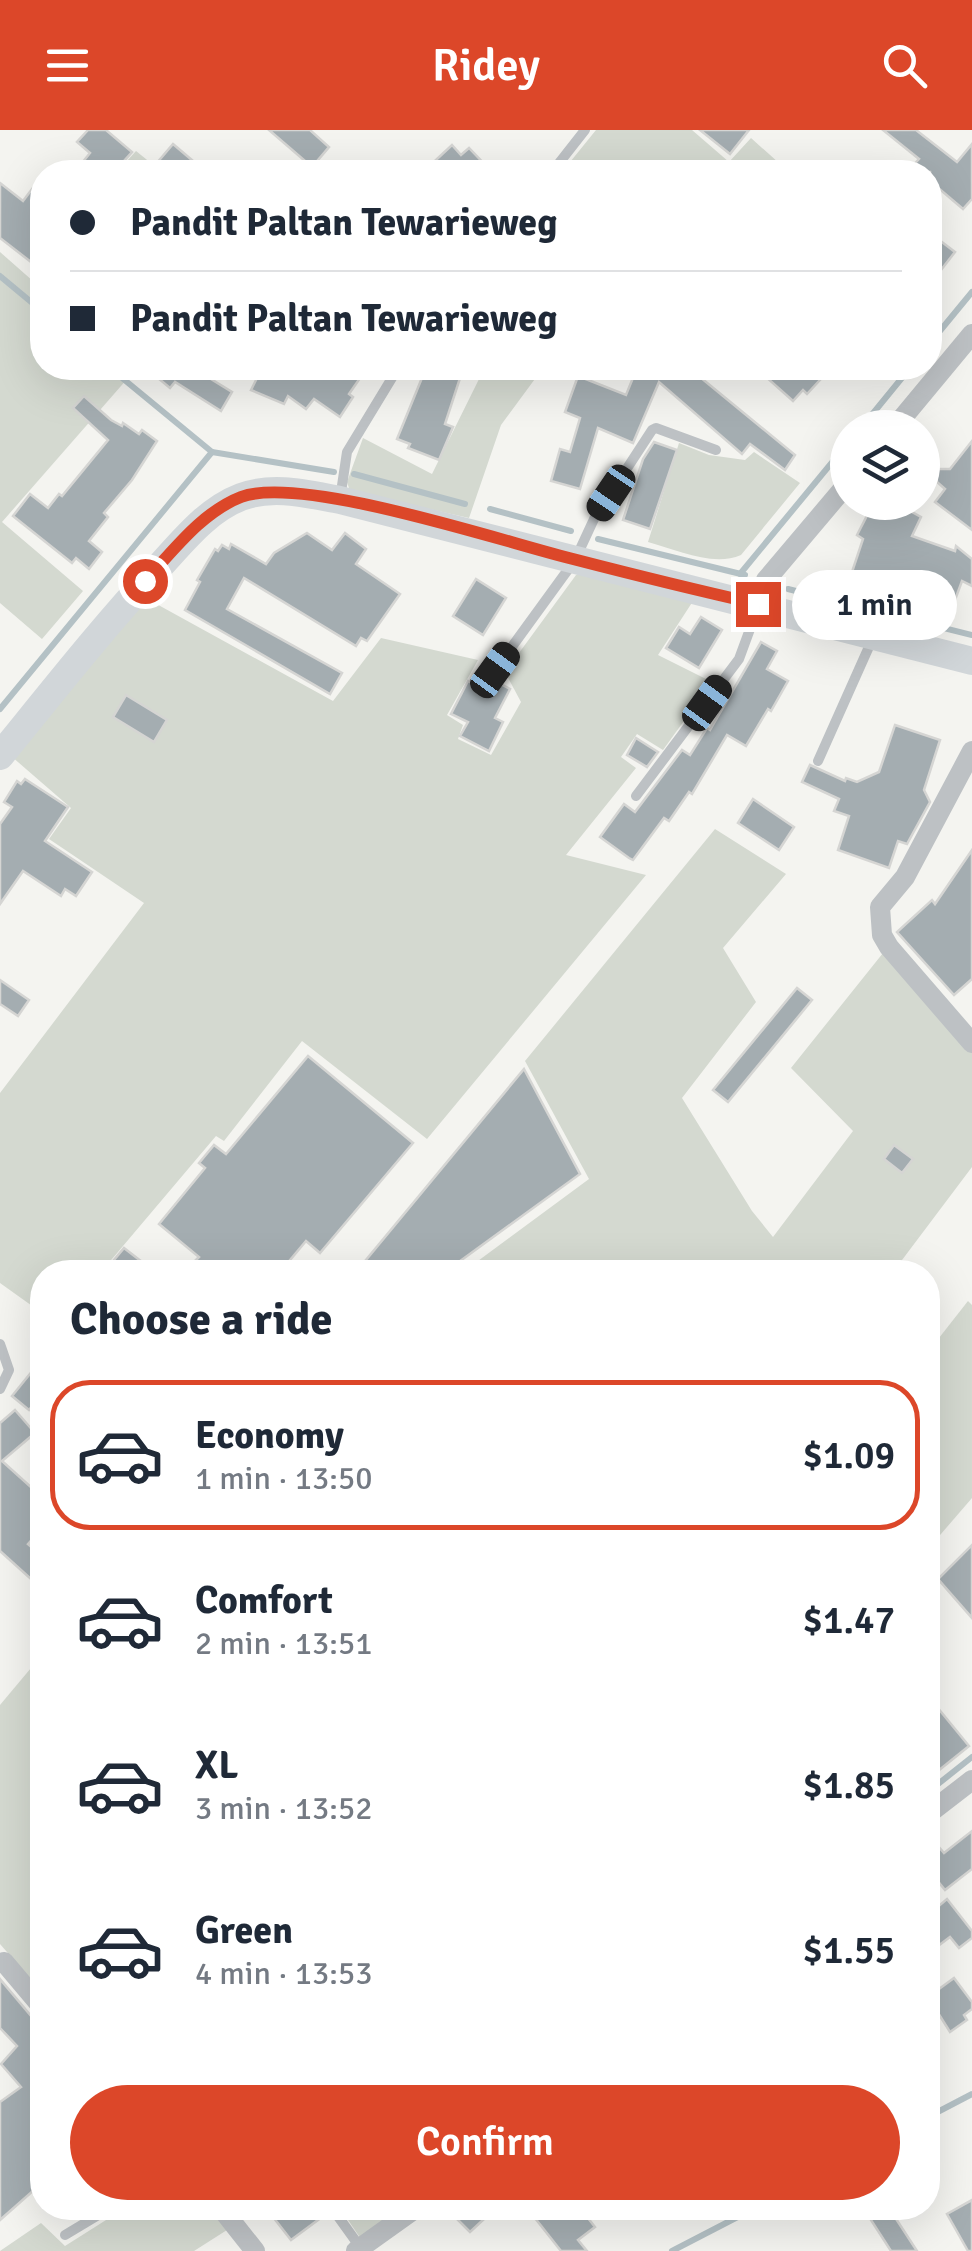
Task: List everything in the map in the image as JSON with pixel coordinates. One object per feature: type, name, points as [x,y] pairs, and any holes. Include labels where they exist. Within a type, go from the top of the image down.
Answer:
[{"type":"street","points":[[942,370],[972,334]]},
{"type":"street","points":[[909,410],[934,380]]},
{"type":"street","points":[[0,756],[122,606],[192,531],[221,506],[263,491],[293,491],[340,500],[972,661]]},
{"type":"street","points":[[758,604],[766,580],[830,504]]},
{"type":"street","points":[[972,751],[905,878],[882,902],[879,914],[882,935],[889,947],[972,1043]]},
{"type":"street","points":[[940,1805],[972,1780]]},
{"type":"street","points":[[4,1962],[30,1993]]},
{"type":"street","points":[[230,2220],[255,2251]]},
{"type":"street","points":[[358,2249],[399,2220]]},
{"type":"lane","points":[[562,160],[586,130]]},
{"type":"lane","points":[[340,500],[347,452],[391,380]]},
{"type":"lane","points":[[495,670],[576,560],[594,519],[652,430],[656,428],[716,450]]},
{"type":"lane","points":[[636,796],[739,659],[758,604]]},
{"type":"lane","points":[[818,761],[874,635]]},
{"type":"lane","points":[[0,1344],[9,1370],[0,1389]]},
{"type":"lane","points":[[64,2235],[90,2220]]},
{"type":"lane","points":[[340,2220],[358,2249]]},
{"type":"shaded area","points":[[596,130],[692,130],[727,160],[572,160]]},
{"type":"shaded area","points":[[751,138],[776,160],[731,160]]},
{"type":"shaded area","points":[[136,151],[147,160],[128,160]]},
{"type":"shaded area","points":[[0,252],[30,278],[30,380],[126,380],[2,522],[83,591],[42,639],[0,603]]},
{"type":"shaded area","points":[[479,380],[534,380],[501,425],[469,518],[350,491],[347,482],[363,438],[432,474]]},
{"type":"shaded area","points":[[679,443],[709,455],[745,460],[754,452],[800,483],[741,555],[707,558],[648,542]]},
{"type":"shaded area","points":[[583,573],[695,598],[658,655],[712,682],[663,750],[637,734],[621,757],[636,768],[566,855],[646,875],[427,1139],[302,1041],[224,1141],[216,1136],[111,1260],[30,1260],[30,1304],[0,1283],[0,1093],[144,903],[49,839],[71,808],[11,756],[142,596],[333,701],[381,638],[478,660],[447,715],[463,725],[458,739],[491,755],[521,702],[505,672],[576,575]]},
{"type":"shaded area","points":[[715,829],[786,874],[723,948],[756,1002],[682,1098],[752,1211],[773,1237],[853,1131],[791,1068],[883,953],[972,1053],[972,1167],[902,1260],[479,1260],[589,1179],[525,1061]]},
{"type":"shaded area","points":[[968,1301],[972,1305],[972,1498],[940,1535],[940,1337]]},
{"type":"shaded area","points":[[30,1669],[30,1978],[0,1944],[0,1705]]},
{"type":"shaded area","points":[[106,2220],[218,2220],[227,2230],[194,2251],[0,2251],[41,2223],[65,2246]]},
{"type":"shaded area","points":[[348,2220],[388,2220],[361,2239]]},
{"type":"building","points":[[88,130],[106,130],[132,152],[125,160],[84,160],[90,153],[77,142]]},
{"type":"building","points":[[269,130],[310,130],[329,147],[318,160],[304,160]]},
{"type":"building","points":[[700,130],[749,130],[730,154]]},
{"type":"building","points":[[883,130],[916,130],[957,162],[972,144],[972,199],[963,209],[942,191],[942,160],[919,159]]},
{"type":"building","points":[[173,144],[192,160],[159,160]]},
{"type":"building","points":[[452,145],[461,155],[469,148],[480,160],[436,160]]},
{"type":"building","points":[[0,183],[23,201],[30,192],[30,261],[0,238]]},
{"type":"building","points":[[942,242],[955,252],[942,269]]},
{"type":"building","points":[[160,380],[212,380],[232,392],[221,411],[175,382],[170,388]]},
{"type":"building","points":[[256,380],[359,380],[340,417],[314,399],[306,409],[288,396],[284,404],[251,390]]},
{"type":"building","points":[[421,380],[459,380],[445,424],[453,427],[439,460],[408,448],[410,444],[397,439]]},
{"type":"building","points":[[577,380],[588,380],[626,395],[632,380],[704,380],[795,455],[785,470],[750,444],[742,454],[659,382],[633,443],[598,428],[580,489],[551,481],[560,449],[570,452],[580,418],[565,412]]},
{"type":"building","points":[[769,380],[820,380],[807,394],[803,390],[793,401]]},
{"type":"building","points":[[84,396],[111,420],[139,434],[142,430],[157,441],[104,513],[108,517],[89,541],[102,552],[89,569],[76,558],[72,563],[13,516],[30,494],[48,508],[108,440],[73,408]]},
{"type":"building","points":[[972,441],[972,530],[940,506],[945,489],[940,485],[940,469],[950,469]]},
{"type":"building","points":[[654,442],[677,450],[650,529],[623,520],[643,459]]},
{"type":"building","points":[[865,520],[920,520],[912,536],[955,551],[956,546],[972,559],[972,586],[962,581],[952,608],[901,592],[898,602],[872,594],[875,587],[850,578],[863,539],[857,535]]},
{"type":"building","points":[[307,533],[332,550],[345,533],[366,549],[356,564],[400,594],[367,641],[361,638],[356,646],[244,578],[227,609],[342,673],[330,694],[185,610],[215,549],[218,551],[222,545],[229,549],[231,544],[266,564],[274,553]]},
{"type":"building","points":[[476,579],[506,598],[483,635],[453,616]]},
{"type":"building","points":[[701,617],[722,630],[699,668],[666,648],[679,627],[690,634]]},
{"type":"building","points":[[761,642],[777,651],[767,669],[788,681],[771,711],[768,709],[746,746],[727,735],[692,794],[689,792],[669,821],[664,818],[633,860],[629,858],[600,837],[624,804],[635,812],[682,750],[690,755],[707,728],[710,730]]},
{"type":"building","points":[[489,678],[510,689],[495,718],[503,722],[489,751],[460,736],[468,722],[451,714],[468,681],[483,689]]},
{"type":"building","points":[[126,695],[167,720],[154,742],[113,717]]},
{"type":"building","points":[[895,725],[940,740],[924,790],[930,802],[907,844],[898,841],[889,868],[838,850],[849,816],[834,811],[839,799],[802,782],[810,765],[845,781],[846,778],[857,782],[879,772]]},
{"type":"building","points":[[636,738],[658,752],[647,767],[627,755]]},
{"type":"building","points":[[25,779],[68,807],[45,841],[92,872],[76,896],[65,889],[61,896],[23,871],[0,904],[0,824],[12,807],[4,802],[17,781],[21,784]]},
{"type":"building","points":[[753,799],[794,827],[779,850],[738,823]]},
{"type":"building","points":[[972,850],[972,979],[954,995],[897,932],[932,900],[935,904]]},
{"type":"building","points":[[0,980],[29,1000],[18,1016],[0,1004]]},
{"type":"building","points":[[797,988],[812,1000],[728,1102],[713,1090]]},
{"type":"building","points":[[308,1056],[413,1143],[320,1253],[306,1241],[290,1260],[196,1260],[199,1257],[159,1224],[205,1168],[199,1163],[214,1145],[226,1154]]},
{"type":"building","points":[[524,1069],[580,1174],[462,1260],[366,1260]]},
{"type":"building","points":[[894,1145],[913,1159],[902,1173],[884,1159]]},
{"type":"building","points":[[124,1248],[140,1260],[114,1260]]},
{"type":"building","points":[[30,1374],[30,1409],[12,1396]]},
{"type":"building","points":[[15,1410],[30,1427],[30,1437],[2,1461],[30,1486],[30,1578],[0,1551],[0,1423]]},
{"type":"building","points":[[972,1545],[972,1618],[940,1581]]},
{"type":"building","points":[[940,1711],[969,1746],[940,1769]]},
{"type":"building","points":[[972,1831],[972,1869],[945,1890],[940,1884],[940,1848],[944,1853]]},
{"type":"building","points":[[947,1899],[972,1931],[972,1938],[959,1948],[950,1937],[940,1944],[940,1905]]},
{"type":"building","points":[[954,1978],[972,2002],[972,2009],[964,2015],[967,2020],[950,2032],[940,2016],[940,1988]]},
{"type":"building","points":[[0,1979],[30,2015],[30,2194],[0,2220],[0,2102],[21,2087],[1,2064],[17,2046],[0,2028]]},
{"type":"building","points":[[972,2200],[972,2251],[968,2251],[947,2214]]},
{"type":"building","points":[[275,2220],[318,2220],[291,2240]]},
{"type":"building","points":[[458,2220],[483,2220],[470,2232]]},
{"type":"building","points":[[536,2220],[589,2220],[595,2227],[578,2240],[587,2251],[561,2251]]},
{"type":"building","points":[[871,2220],[897,2220],[917,2251],[891,2251]]},
{"type":"waterway","points":[[0,276],[30,301]]},
{"type":"waterway","points":[[942,328],[972,292]]},
{"type":"waterway","points":[[0,709],[212,452],[125,380]]},
{"type":"waterway","points":[[876,410],[900,380]]},
{"type":"waterway","points":[[212,452],[334,472]]},
{"type":"waterway","points":[[740,574],[830,465]]},
{"type":"waterway","points":[[354,474],[465,504]]},
{"type":"waterway","points":[[490,509],[571,531]]},
{"type":"waterway","points":[[598,539],[745,575]]},
{"type":"waterway","points":[[788,589],[972,635]]},
{"type":"waterway","points":[[940,1782],[972,1757]]},
{"type":"waterway","points":[[940,2111],[972,2094]]},
{"type":"waterway","points":[[672,2251],[732,2220]]},
{"type":"route","points":[[145,581],[221,506],[263,491],[293,491],[758,604]]}]
